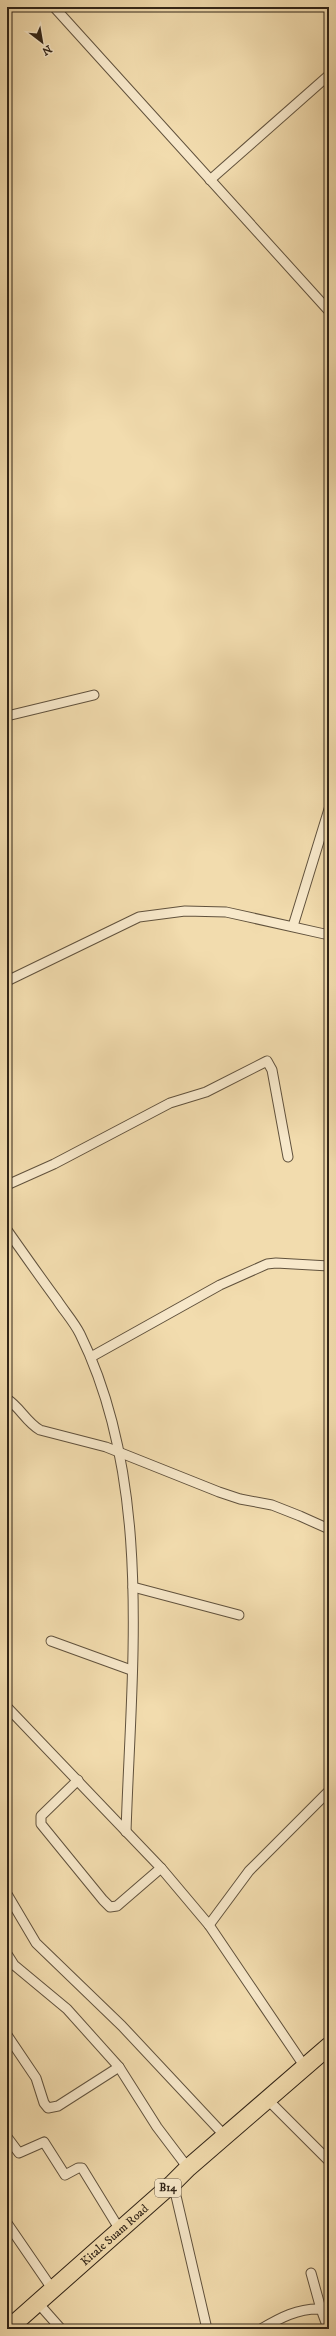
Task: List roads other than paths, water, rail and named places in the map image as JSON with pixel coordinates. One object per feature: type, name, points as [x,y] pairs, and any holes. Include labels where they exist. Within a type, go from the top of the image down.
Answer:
[{"type":"highway","name":"Kitale Suam Road","points":[[8,2329],[188,2168],[329,2047]]},
{"type":"street","points":[[54,7],[329,311]]},
{"type":"street","points":[[210,180],[329,75]]},
{"type":"street","points":[[7,716],[94,695]]},
{"type":"street","points":[[293,926],[324,845],[329,809]]},
{"type":"street","points":[[7,981],[139,917],[185,911],[226,912],[329,935]]},
{"type":"street","points":[[7,1185],[54,1164],[170,1103],[206,1092],[267,1061],[272,1070],[288,1156]]},
{"type":"street","points":[[7,1230],[79,1332],[99,1378],[118,1452],[129,1517],[133,1587],[126,1832]]},
{"type":"street","points":[[91,1357],[220,1285],[267,1264],[276,1263],[329,1266]]},
{"type":"street","points":[[7,1399],[16,1404],[32,1425],[40,1430],[118,1452],[226,1494],[272,1506],[300,1516],[329,1530]]},
{"type":"street","points":[[133,1587],[239,1615]]},
{"type":"street","points":[[51,1641],[131,1670]]},
{"type":"street","points":[[7,1707],[161,1868],[209,1925],[305,2067]]},
{"type":"street","points":[[78,1780],[41,1816],[41,1824],[103,1900],[110,1907],[117,1906],[161,1868]]},
{"type":"street","points":[[209,1925],[249,1871],[329,1791]]},
{"type":"street","points":[[7,1894],[36,1944],[122,2026],[225,2136]]},
{"type":"street","points":[[7,1954],[14,1965],[67,2009],[119,2067],[157,2127],[188,2168]]},
{"type":"street","points":[[7,2035],[36,2078],[44,2103],[48,2108],[58,2106],[119,2067]]},
{"type":"street","points":[[267,2099],[329,2161]]},
{"type":"street","points":[[7,2137],[19,2153],[44,2142],[65,2175],[78,2168],[82,2168],[120,2230]]},
{"type":"street","points":[[173,2183],[207,2329]]},
{"type":"street","points":[[7,2223],[53,2290]]},
{"type":"street","points":[[311,2273],[321,2310],[328,2328]]},
{"type":"street","points":[[38,2303],[61,2329]]},
{"type":"street","points":[[261,2329],[285,2315],[309,2308],[321,2310]]}]
